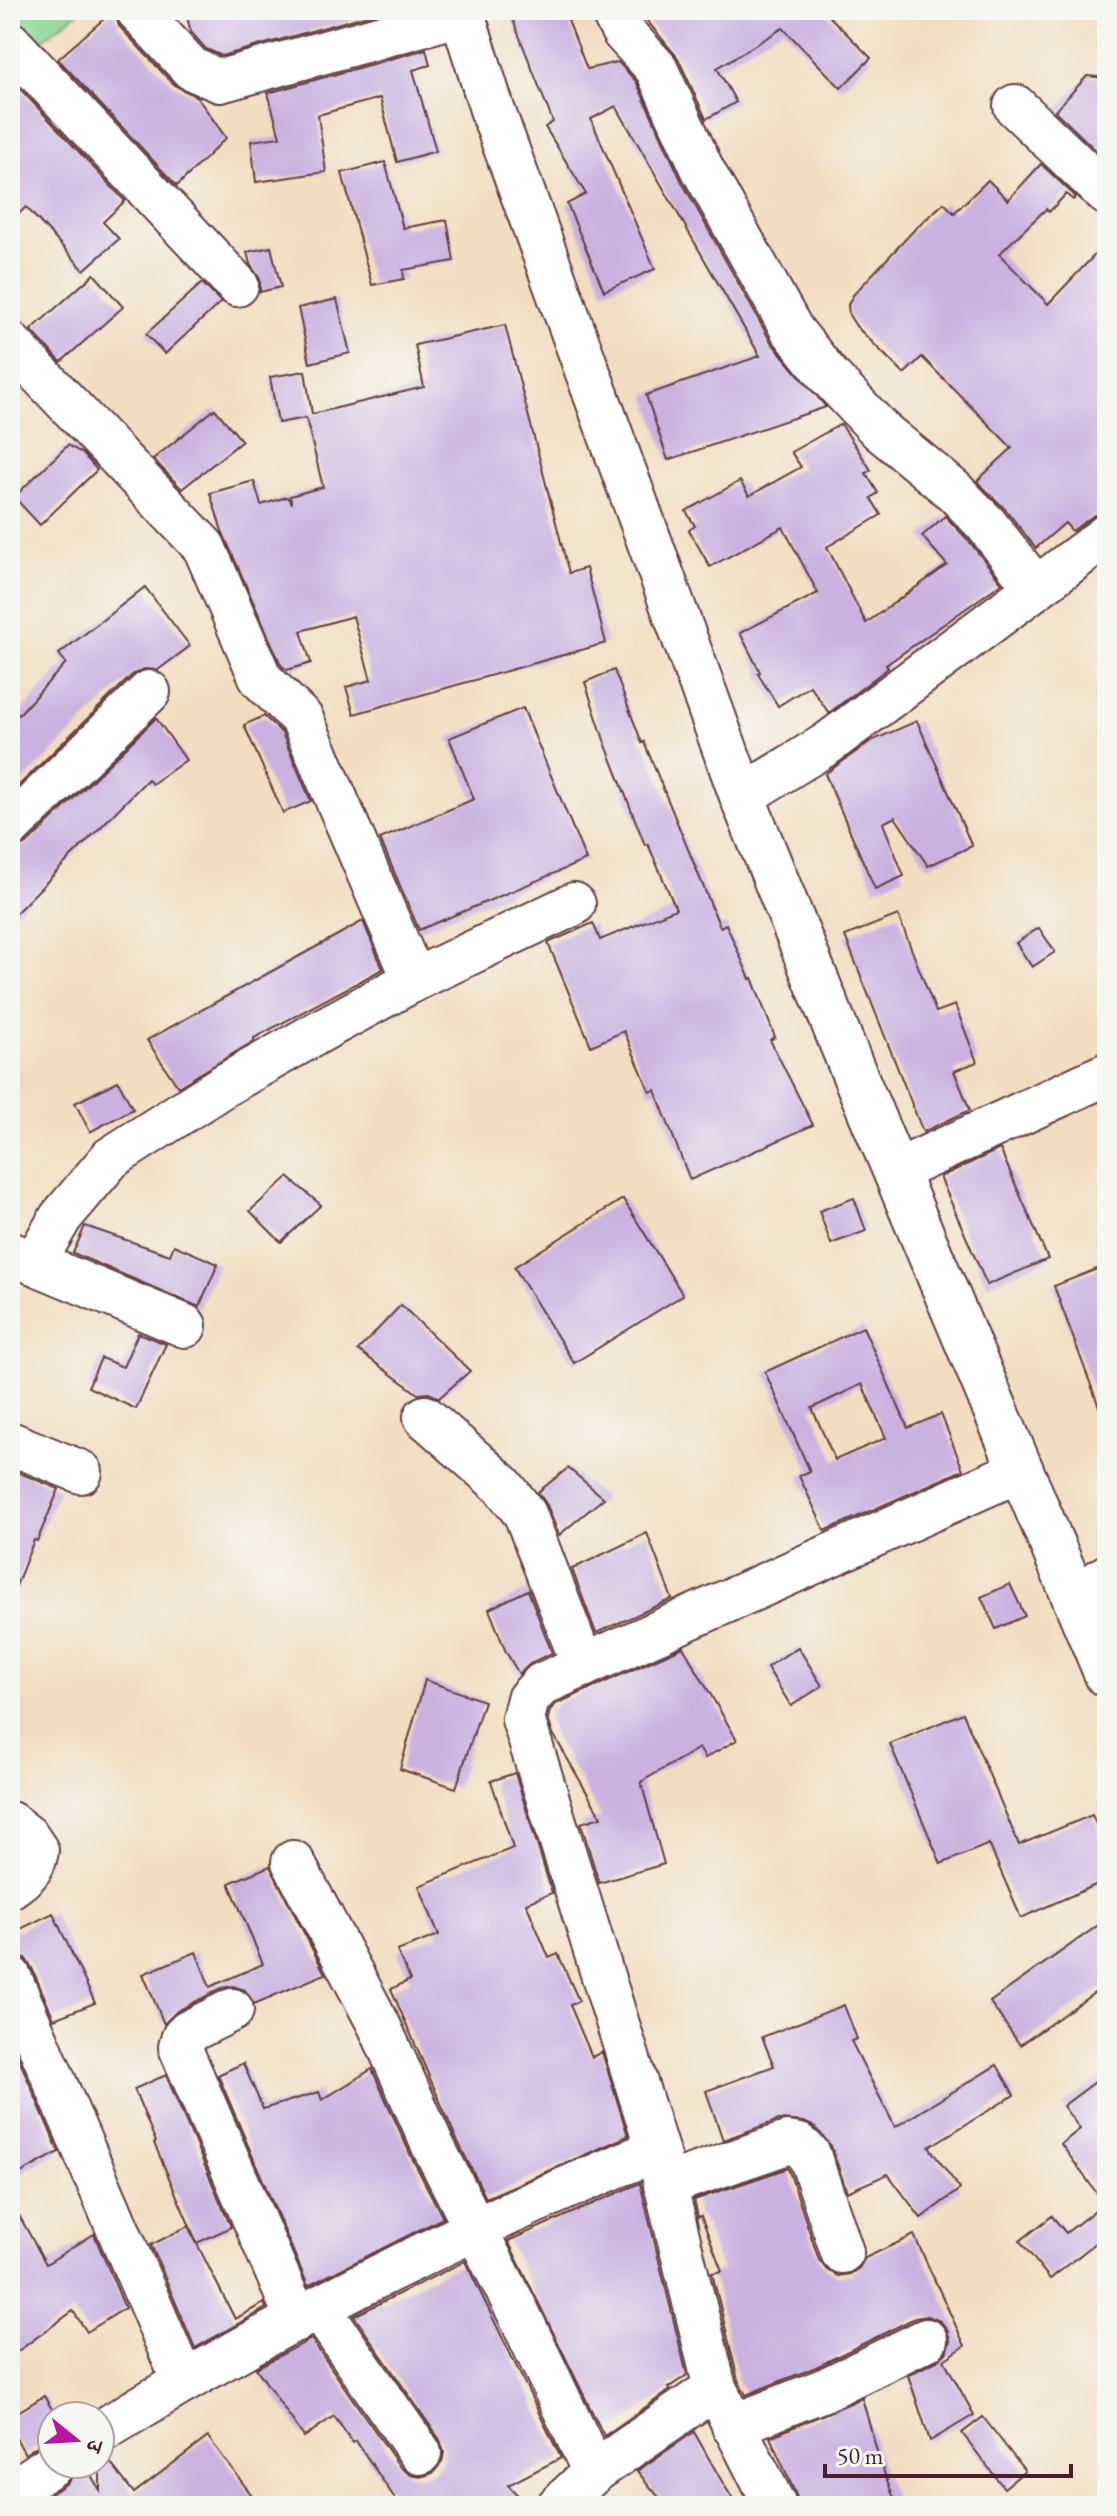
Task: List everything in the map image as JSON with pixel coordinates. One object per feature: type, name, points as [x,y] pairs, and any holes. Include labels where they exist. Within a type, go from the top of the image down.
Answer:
[{"type":"highway","points":[[461,12],[492,109],[742,796],[1021,1470],[1090,1586],[1107,1675]]},
{"type":"street","points":[[137,10],[192,69],[220,81],[461,12]]},
{"type":"street","points":[[611,10],[633,44],[656,68],[703,170],[792,330],[828,375],[880,430],[954,491],[986,524],[1036,588]]},
{"type":"street","points":[[10,43],[237,285]]},
{"type":"street","points":[[1015,106],[1107,194]]},
{"type":"street","points":[[10,343],[204,547],[261,679],[302,719],[414,980]]},
{"type":"street","points":[[742,796],[827,744],[1107,535]]},
{"type":"street","points":[[10,827],[149,692]]},
{"type":"street","points":[[185,1326],[22,1258],[111,1158],[223,1086],[414,980],[574,904]]},
{"type":"street","points":[[896,1171],[1107,1074]]},
{"type":"street","points":[[425,1417],[502,1485],[525,1514],[583,1666]]},
{"type":"street","points":[[10,1443],[81,1472]]},
{"type":"street","points":[[775,2506],[715,2388],[661,2168],[523,1719],[528,1699],[542,1684],[1021,1470]]},
{"type":"street","points":[[10,1823],[27,1836],[37,1851],[34,1864],[25,1877],[10,1887]]},
{"type":"street","points":[[293,1862],[379,2025],[434,2148],[594,2472]]},
{"type":"street","points":[[10,1977],[183,2381]]},
{"type":"street","points":[[232,2010],[188,2032],[180,2047],[308,2314],[420,2453]]},
{"type":"street","points":[[116,2422],[183,2381],[308,2314],[572,2184],[787,2143],[799,2145],[809,2154],[842,2252]]},
{"type":"street","points":[[733,2426],[826,2389],[926,2340]]},
{"type":"street","points":[[558,2506],[594,2472],[715,2388]]},
{"type":"green space","points":[[10,10],[81,10],[29,50],[10,28]]},
{"type":"building","points":[[114,10],[119,26],[174,85],[197,97],[226,138],[177,186],[58,59]]},
{"type":"building","points":[[208,10],[386,10],[222,56],[206,49],[191,32],[187,17]]},
{"type":"building","points":[[509,10],[564,10],[587,69],[618,62],[636,81],[682,182],[771,342],[826,407],[668,460],[646,395],[760,356],[616,106],[591,119],[655,269],[604,291],[567,204],[586,194],[545,127],[553,122]]},
{"type":"building","points":[[638,10],[823,10],[871,58],[841,88],[783,28],[717,68],[736,102],[706,119],[678,58]]},
{"type":"building","points":[[426,49],[430,65],[413,70],[436,151],[397,162],[380,98],[318,115],[326,172],[256,182],[251,141],[280,137],[268,93]]},
{"type":"building","points":[[1087,76],[1107,78],[1107,161],[1055,111]]},
{"type":"building","points":[[10,78],[125,201],[103,222],[119,239],[84,270],[26,207],[10,222]]},
{"type":"building","points":[[385,162],[403,228],[447,220],[454,261],[403,270],[404,279],[372,285],[342,173]]},
{"type":"building","points":[[1041,164],[1076,197],[1073,200],[1066,194],[999,254],[1048,304],[1107,242],[1107,511],[1093,516],[1072,531],[1065,523],[1036,548],[1005,509],[977,481],[1012,448],[922,357],[904,374],[856,326],[849,315],[848,305],[853,295],[915,229],[944,203],[954,213],[988,180],[1008,200]]},
{"type":"building","points":[[271,247],[281,287],[260,292],[260,279],[250,264],[247,252]]},
{"type":"building","points":[[94,274],[123,307],[61,362],[31,330]]},
{"type":"building","points":[[202,283],[221,302],[165,354],[146,334]]},
{"type":"building","points":[[337,299],[350,353],[310,363],[298,308]]},
{"type":"building","points":[[505,325],[569,573],[586,568],[606,643],[354,714],[346,687],[371,680],[353,616],[301,631],[311,663],[287,670],[281,665],[222,531],[210,493],[254,481],[261,505],[287,497],[291,502],[290,496],[323,487],[306,418],[278,423],[270,377],[305,371],[312,414],[424,387],[415,345]]},
{"type":"building","points":[[215,409],[242,441],[182,489],[153,459]]},
{"type":"building","points":[[841,424],[871,470],[866,473],[878,493],[871,498],[881,515],[827,547],[866,623],[947,565],[922,536],[945,516],[1002,583],[886,665],[888,668],[829,713],[810,686],[778,706],[758,674],[760,672],[740,633],[818,593],[783,527],[710,567],[689,530],[695,526],[686,511],[740,481],[749,496],[801,467],[791,452]]},
{"type":"building","points":[[68,445],[83,454],[97,470],[40,525],[14,497]]},
{"type":"building","points":[[145,587],[190,646],[158,670],[144,669],[132,675],[10,794],[10,724],[66,663],[59,654]]},
{"type":"building","points":[[614,670],[720,927],[726,924],[752,978],[775,1037],[770,1040],[813,1125],[690,1180],[655,1090],[650,1092],[624,1031],[591,1046],[548,943],[593,923],[600,940],[676,909],[648,844],[645,845],[585,682]]},
{"type":"building","points":[[523,708],[586,860],[419,930],[380,839],[474,799],[449,738]]},
{"type":"building","points":[[264,716],[282,733],[311,801],[283,813],[244,725]]},
{"type":"building","points":[[156,718],[186,760],[152,784],[148,779],[10,919],[10,850],[27,844]]},
{"type":"building","points":[[917,721],[972,846],[928,866],[895,817],[883,823],[904,876],[875,889],[825,774],[871,741]]},
{"type":"building","points":[[898,915],[936,1012],[955,1005],[977,1062],[954,1071],[970,1110],[923,1132],[845,936]]},
{"type":"building","points":[[363,921],[383,969],[254,1038],[254,1041],[178,1087],[147,1040]]},
{"type":"building","points":[[1039,928],[1055,952],[1032,967],[1016,943]]},
{"type":"building","points":[[118,1081],[133,1109],[90,1132],[75,1103]]},
{"type":"building","points":[[1000,1149],[1048,1259],[987,1285],[940,1177]]},
{"type":"building","points":[[288,1177],[321,1205],[281,1242],[250,1211]]},
{"type":"building","points":[[854,1198],[866,1231],[831,1244],[819,1211]]},
{"type":"building","points":[[623,1199],[683,1295],[574,1363],[514,1267]]},
{"type":"building","points":[[85,1226],[170,1255],[174,1245],[218,1264],[199,1307],[73,1253]]},
{"type":"building","points":[[1107,1265],[1107,1420],[1104,1420],[1054,1286]]},
{"type":"building","points":[[401,1305],[470,1371],[439,1398],[429,1393],[418,1394],[358,1350]]},
{"type":"building","points":[[863,1327],[908,1428],[941,1414],[963,1470],[825,1531],[799,1476],[810,1471],[765,1372]],"holes":[[[862,1384],[886,1438],[835,1460],[812,1408]]]},
{"type":"building","points":[[138,1333],[166,1344],[136,1409],[88,1387],[101,1358],[123,1367]]},
{"type":"building","points":[[568,1468],[604,1498],[559,1535],[538,1492]]},
{"type":"building","points":[[10,1469],[59,1489],[12,1596],[10,1595]]},
{"type":"building","points":[[647,1533],[672,1599],[596,1633],[572,1569]]},
{"type":"building","points":[[1010,1584],[1025,1616],[996,1629],[981,1597]]},
{"type":"building","points":[[528,1590],[552,1653],[532,1662],[519,1674],[506,1652],[489,1609]]},
{"type":"building","points":[[683,1647],[737,1740],[705,1758],[699,1748],[641,1782],[664,1864],[599,1883],[581,1823],[601,1817],[552,1732],[548,1718],[550,1711],[556,1704]]},
{"type":"building","points":[[798,1647],[822,1686],[791,1706],[767,1667]]},
{"type":"building","points":[[425,1680],[484,1701],[456,1788],[400,1769]]},
{"type":"building","points":[[963,1713],[1019,1845],[1092,1815],[1107,1849],[1107,1880],[1021,1918],[989,1844],[941,1864],[890,1744]]},
{"type":"building","points":[[515,1773],[552,1893],[526,1903],[549,1958],[558,1954],[579,2001],[570,2005],[592,2057],[602,2052],[628,2136],[486,2198],[456,2138],[391,1989],[410,1980],[397,1951],[439,1935],[419,1886],[513,1848],[491,1781]]},
{"type":"building","points":[[270,1866],[325,1974],[254,2004],[245,1990],[233,1986],[222,1988],[177,2011],[164,2024],[143,1974],[196,1952],[210,1987],[263,1964],[229,1883]]},
{"type":"building","points":[[53,1913],[95,2003],[54,2019],[32,1968],[25,1958],[15,1954],[10,1943],[10,1934]]},
{"type":"building","points":[[1107,1919],[1107,1984],[1020,2045],[990,2002]]},
{"type":"building","points":[[844,2005],[857,2039],[851,2041],[895,2127],[997,2065],[1014,2095],[929,2147],[960,2189],[921,2218],[888,2174],[847,2192],[831,2146],[815,2127],[804,2122],[779,2120],[723,2140],[706,2091],[774,2066],[762,2037]]},
{"type":"building","points":[[10,2038],[59,2152],[10,2179]]},
{"type":"building","points":[[243,2063],[263,2109],[319,2092],[322,2100],[372,2069],[443,2218],[308,2286],[218,2075]]},
{"type":"building","points":[[1107,2073],[1107,2234],[1050,2279],[1020,2241],[1052,2216],[1066,2233],[1104,2203],[1061,2144],[1080,2129],[1063,2106]]},
{"type":"building","points":[[166,2075],[231,2227],[197,2243],[134,2089]]},
{"type":"building","points":[[788,2168],[819,2260],[827,2270],[838,2276],[850,2274],[859,2268],[865,2258],[914,2235],[965,2346],[944,2360],[974,2415],[930,2441],[908,2375],[937,2361],[946,2353],[950,2341],[947,2329],[940,2321],[928,2316],[915,2318],[816,2367],[746,2395],[738,2380],[712,2273],[722,2271],[701,2216],[698,2217],[694,2200]]},
{"type":"building","points":[[640,2183],[687,2375],[604,2436],[508,2241]]},
{"type":"building","points":[[10,2199],[46,2264],[94,2234],[125,2308],[87,2332],[73,2311],[10,2357]]},
{"type":"building","points":[[188,2226],[235,2319],[264,2303],[266,2308],[195,2348],[151,2245]]},
{"type":"building","points":[[465,2261],[561,2458],[508,2485],[528,2506],[400,2506],[356,2441],[353,2443],[334,2416],[304,2437],[256,2368],[311,2339],[400,2467],[411,2475],[421,2477],[433,2473],[442,2462],[444,2452],[440,2440],[354,2316]]},
{"type":"building","points":[[862,2398],[880,2462],[897,2506],[799,2506],[770,2437]]},
{"type":"building","points":[[36,2401],[36,2447],[25,2454],[10,2427],[10,2417]]},
{"type":"building","points":[[983,2417],[1025,2471],[1004,2488],[962,2433]]},
{"type":"building","points":[[694,2432],[737,2506],[666,2506],[637,2471]]},
{"type":"building","points":[[208,2437],[260,2506],[34,2506],[70,2480],[94,2480],[100,2490],[100,2480],[116,2480],[116,2470],[134,2493]]}]
